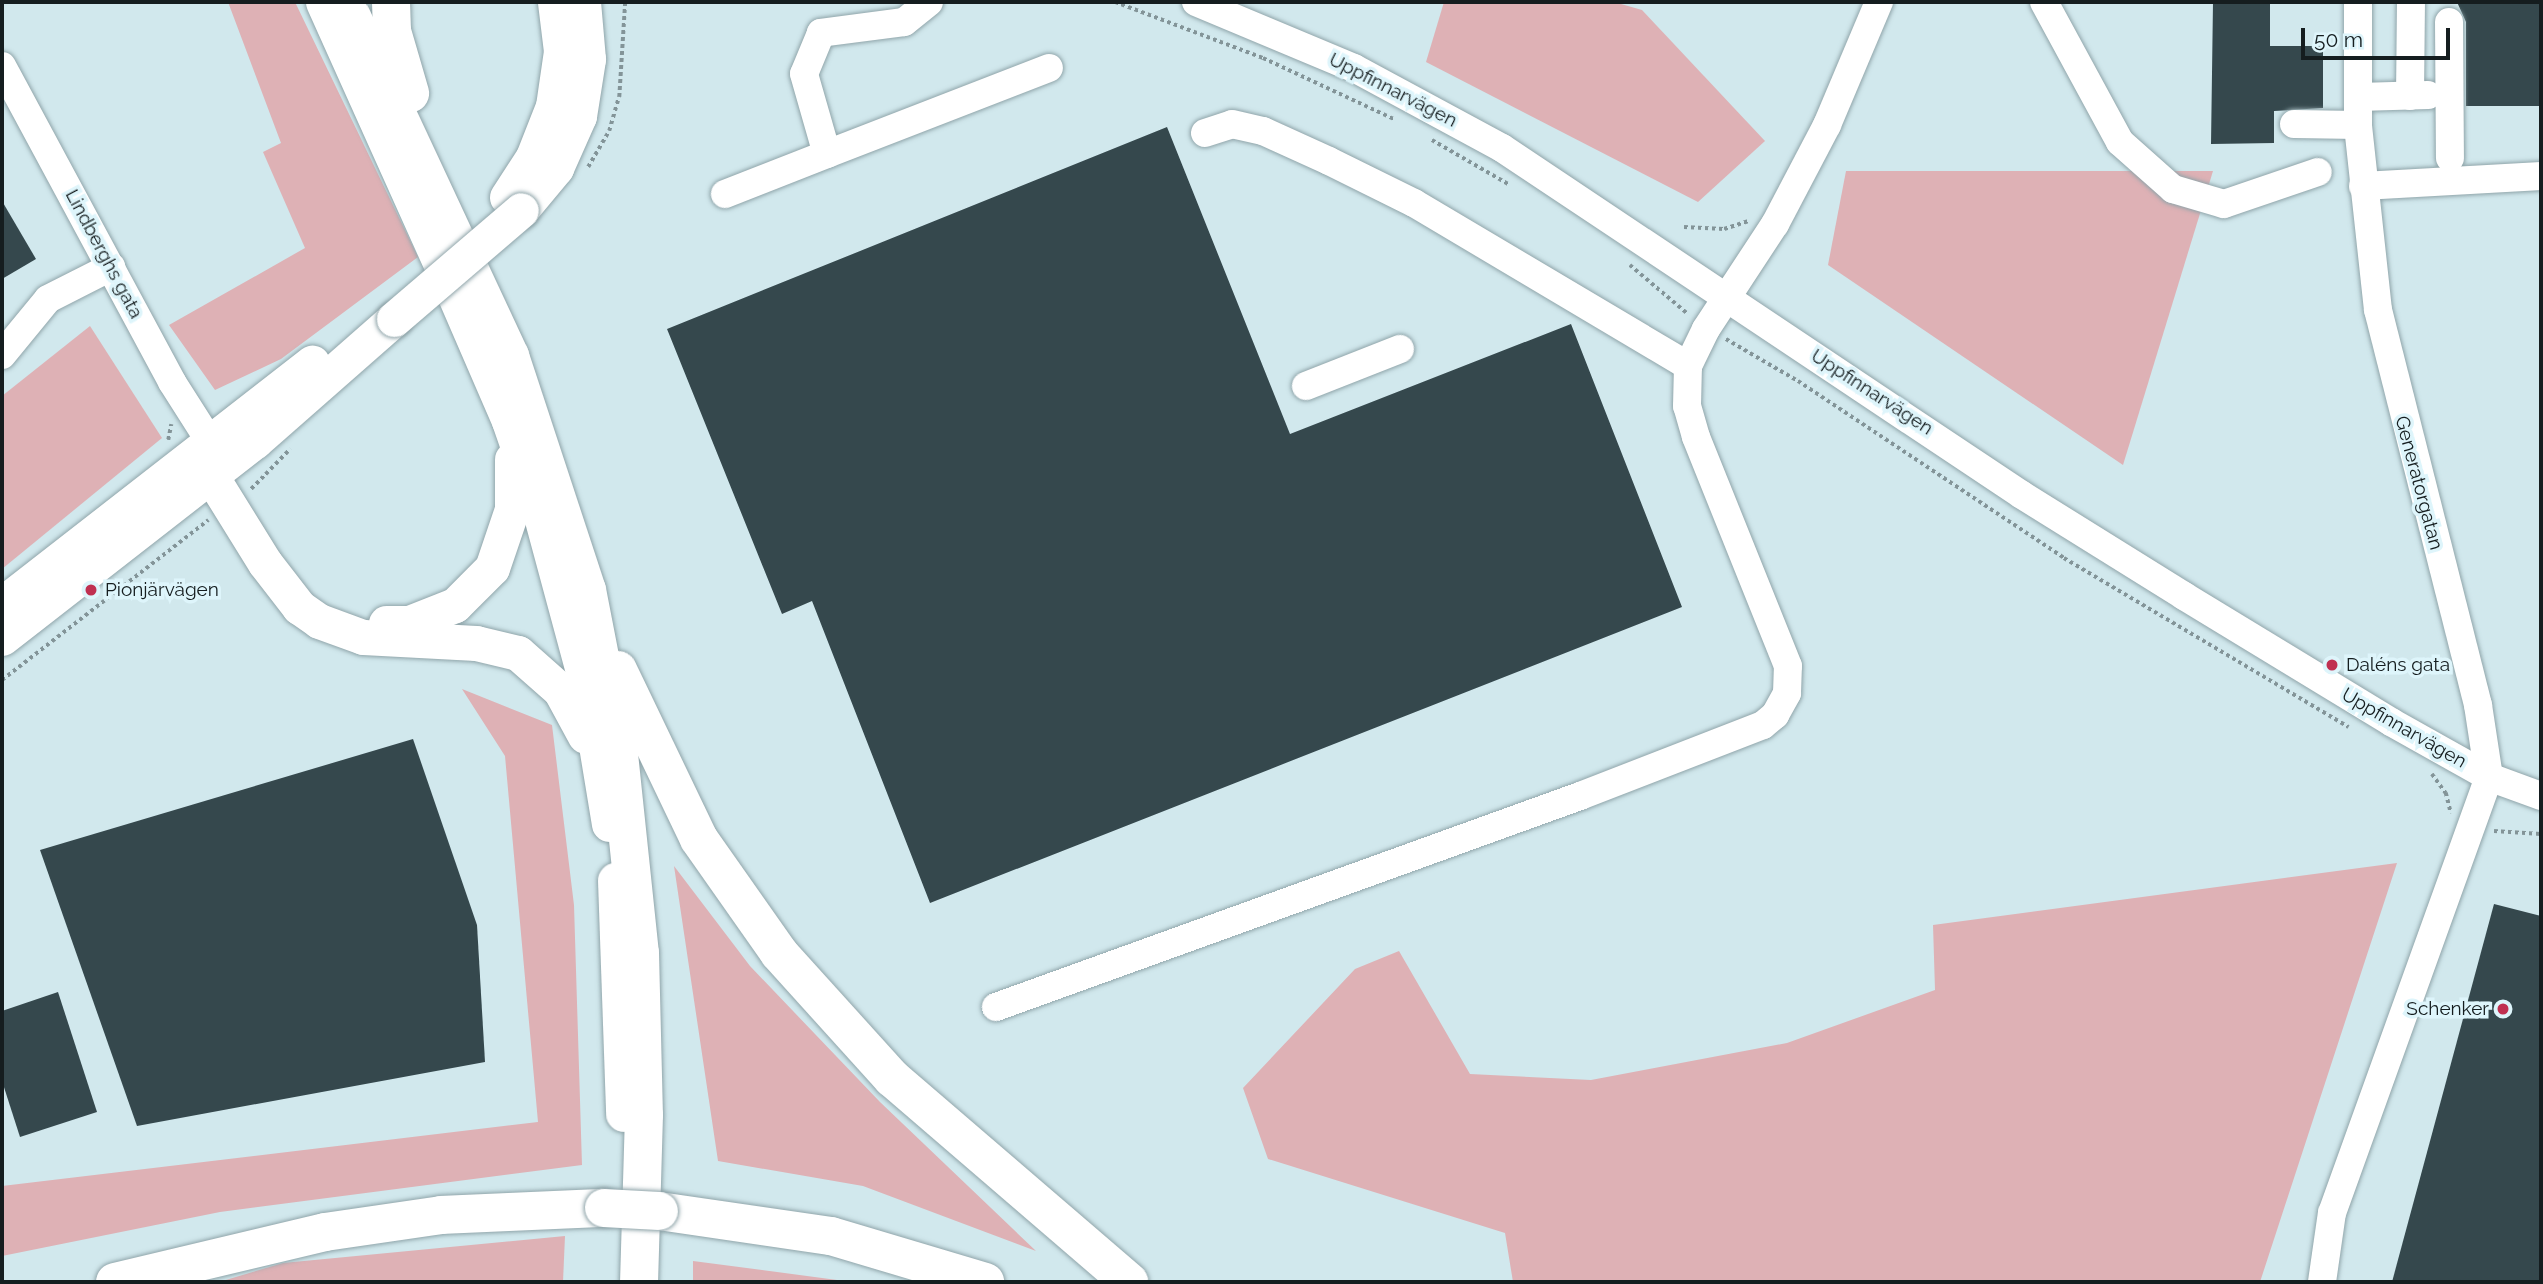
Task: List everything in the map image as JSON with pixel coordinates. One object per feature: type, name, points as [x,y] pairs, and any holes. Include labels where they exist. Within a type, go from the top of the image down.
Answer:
[{"type":"highway","points":[[391,2],[401,70],[459,245]]},
{"type":"highway","points":[[340,7],[459,245],[530,406],[587,590],[669,785],[731,888],[779,953],[892,1078],[1129,1282]]},
{"type":"highway","points":[[587,590],[619,754],[640,953],[644,1115],[639,1282]]},
{"type":"highway","points":[[618,1282],[623,1114]]},
{"type":"highway","points":[[115,1282],[325,1232],[442,1215],[604,1208],[759,1222],[831,1236],[985,1282]]},
{"type":"main road","points":[[514,203],[553,106],[561,51],[555,2]]},
{"type":"main road","points":[[2,638],[391,312],[479,230],[556,168],[579,116],[588,60],[583,2]]},
{"type":"main road","points":[[340,7],[509,421],[562,584],[602,775],[621,965],[623,1114]]},
{"type":"main road","points":[[217,459],[273,551],[304,592],[339,613],[363,620],[409,623],[455,605],[492,568],[512,509],[509,421]]},
{"type":"main road","points":[[2,604],[217,459]]},
{"type":"main road","points":[[217,459],[264,563],[299,607],[319,621],[363,638],[476,643],[518,653],[560,690],[602,775]]},
{"type":"street","points":[[827,153],[804,74],[821,33],[904,22],[929,2]]},
{"type":"street","name":"Uppfinnarvägen","points":[[1196,2],[1307,47],[1432,108],[1557,181],[2022,495],[2321,680],[2489,777],[2541,796]]},
{"type":"street","points":[[996,1007],[1580,796],[1763,725],[1775,715],[1787,693],[1788,666],[1696,437],[1687,406],[1688,366],[1726,296],[1775,224],[1827,125],[1879,2]]},
{"type":"street","points":[[2044,2],[2120,142],[2174,189],[2224,204],[2318,172]]},
{"type":"street","name":"Generatorgatan","points":[[2358,2],[2358,111],[2363,186],[2378,310],[2392,379],[2476,695],[2489,777]]},
{"type":"street","points":[[2410,96],[2411,2]]},
{"type":"street","points":[[2449,22],[2451,158]]},
{"type":"street","name":"Lindberghs gata","points":[[2,66],[172,382],[217,459]]},
{"type":"street","points":[[725,194],[1049,68]]},
{"type":"street","points":[[2294,124],[2358,111],[2410,96],[2450,95]]},
{"type":"street","points":[[1205,133],[1232,124],[1263,131],[1329,161],[1414,203],[1688,366]]},
{"type":"street","points":[[2363,186],[2541,176]]},
{"type":"street","points":[[2,355],[48,299],[111,267]]},
{"type":"street","points":[[1306,386],[1400,349]]},
{"type":"street","points":[[2322,1282],[2332,1213],[2489,777]]},
{"type":"path","points":[[1115,2],[1263,58],[1401,122]]},
{"type":"path","points":[[1424,135],[1515,188]]},
{"type":"path","points":[[1626,262],[1706,329],[1798,381],[2064,558],[2359,732]]},
{"type":"path","points":[[2429,770],[2446,793],[2452,818],[2472,825],[2541,834]]},
{"type":"shaded area","points":[[228,2],[295,2],[418,257],[281,359],[215,390],[169,325],[305,248],[263,152],[281,143]]},
{"type":"shaded area","points":[[1444,2],[1614,2],[1642,10],[1765,141],[1698,202],[1426,62]]},
{"type":"shaded area","points":[[1846,171],[2213,171],[2123,465],[1828,265]]},
{"type":"shaded area","points":[[90,326],[162,438],[2,569],[2,396]]},
{"type":"shaded area","points":[[462,689],[552,725],[574,905],[582,1165],[220,1212],[2,1256],[2,1186],[538,1122],[505,756]]},
{"type":"shaded area","points":[[2397,863],[2260,1282],[1513,1282],[1505,1233],[1268,1159],[1243,1088],[1355,969],[1399,951],[1470,1074],[1591,1080],[1787,1043],[1935,990],[1933,925]]},
{"type":"shaded area","points":[[674,866],[750,966],[880,1102],[1036,1251],[863,1186],[718,1161]]},
{"type":"shaded area","points":[[565,1236],[563,1282],[219,1282],[283,1263]]},
{"type":"shaded area","points":[[693,1261],[837,1280],[844,1282],[693,1282]]},
{"type":"building","points":[[2213,2],[2270,2],[2270,46],[2323,46],[2323,108],[2274,111],[2274,143],[2211,144]]},
{"type":"building","points":[[2457,2],[2541,2],[2541,106],[2466,106],[2466,22]]},
{"type":"building","points":[[1167,127],[1290,434],[1571,324],[1682,607],[930,903],[812,601],[782,614],[667,329]]},
{"type":"building","points":[[2,201],[36,259],[2,279]]},
{"type":"building","points":[[413,739],[477,925],[485,1062],[137,1126],[40,850]]},
{"type":"building","name":"Schenker","points":[[2494,904],[2541,916],[2541,1282],[2392,1282]]},
{"type":"building","points":[[58,992],[97,1112],[20,1137],[2,1081],[2,1011]]},
{"type":"place","name":"Pionjärvägen","points":[[91,590]]},
{"type":"place","name":"Daléns gata","points":[[2332,665]]},
{"type":"place","name":"Schenker","points":[[2503,1009]]}]
